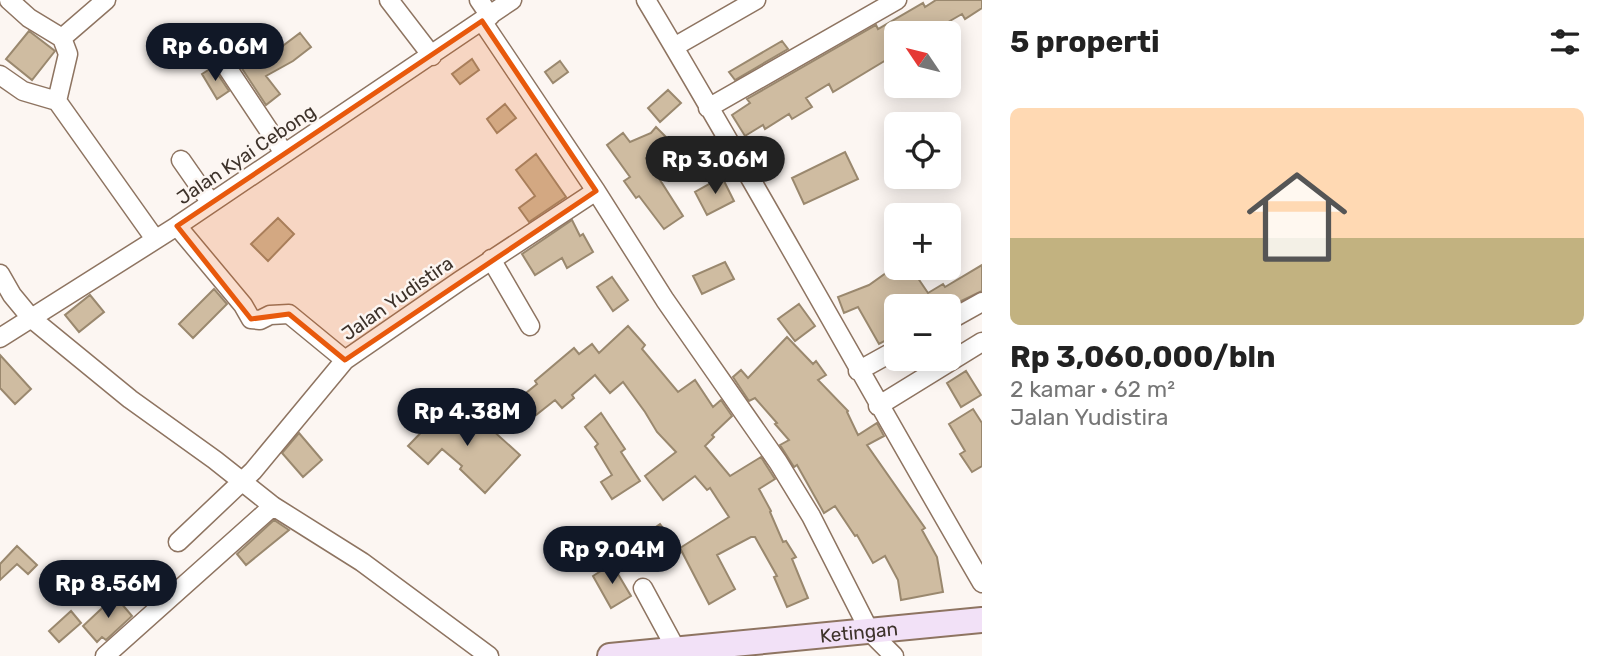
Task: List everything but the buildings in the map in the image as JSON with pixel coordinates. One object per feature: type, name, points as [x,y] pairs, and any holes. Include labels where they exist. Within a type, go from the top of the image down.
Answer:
[{"type":"street","points":[[9,0],[29,18],[62,38],[68,54],[57,101]]},
{"type":"street","points":[[62,38],[106,0]]},
{"type":"street","points":[[389,0],[432,56]]},
{"type":"street","points":[[478,0],[486,19],[665,300],[778,462],[811,516],[870,632],[894,656]]},
{"type":"street","name":"Jalan Kyai Cebong","points":[[0,338],[177,226],[512,0]]},
{"type":"street","points":[[646,0],[982,583]]},
{"type":"street","points":[[674,47],[756,0]]},
{"type":"street","points":[[708,108],[878,5],[897,0]]},
{"type":"street","points":[[218,54],[284,153]]},
{"type":"street","points":[[0,75],[23,91],[57,101],[155,239]]},
{"type":"street","points":[[181,160],[211,203]]},
{"type":"street","name":"Jalan Yudistira","points":[[177,226],[243,305],[251,319],[260,320],[270,315],[289,314],[345,360],[491,259],[596,191]]},
{"type":"street","points":[[491,259],[530,326]]},
{"type":"street","points":[[0,274],[12,295],[31,318],[130,399],[273,506],[362,562],[489,656]]},
{"type":"street","points":[[961,314],[982,302]]},
{"type":"street","points":[[878,406],[982,342]]},
{"type":"street","points":[[858,371],[884,357]]},
{"type":"street","points":[[178,542],[243,481],[345,360]]},
{"type":"street","points":[[105,656],[273,506]]},
{"type":"street","points":[[643,589],[681,651]]},
{"type":"street","name":"Ketingan","points":[[610,656],[982,620]]},
{"type":"highlighted area","points":[[482,21],[596,191],[345,360],[289,314],[251,319],[177,226]]}]
